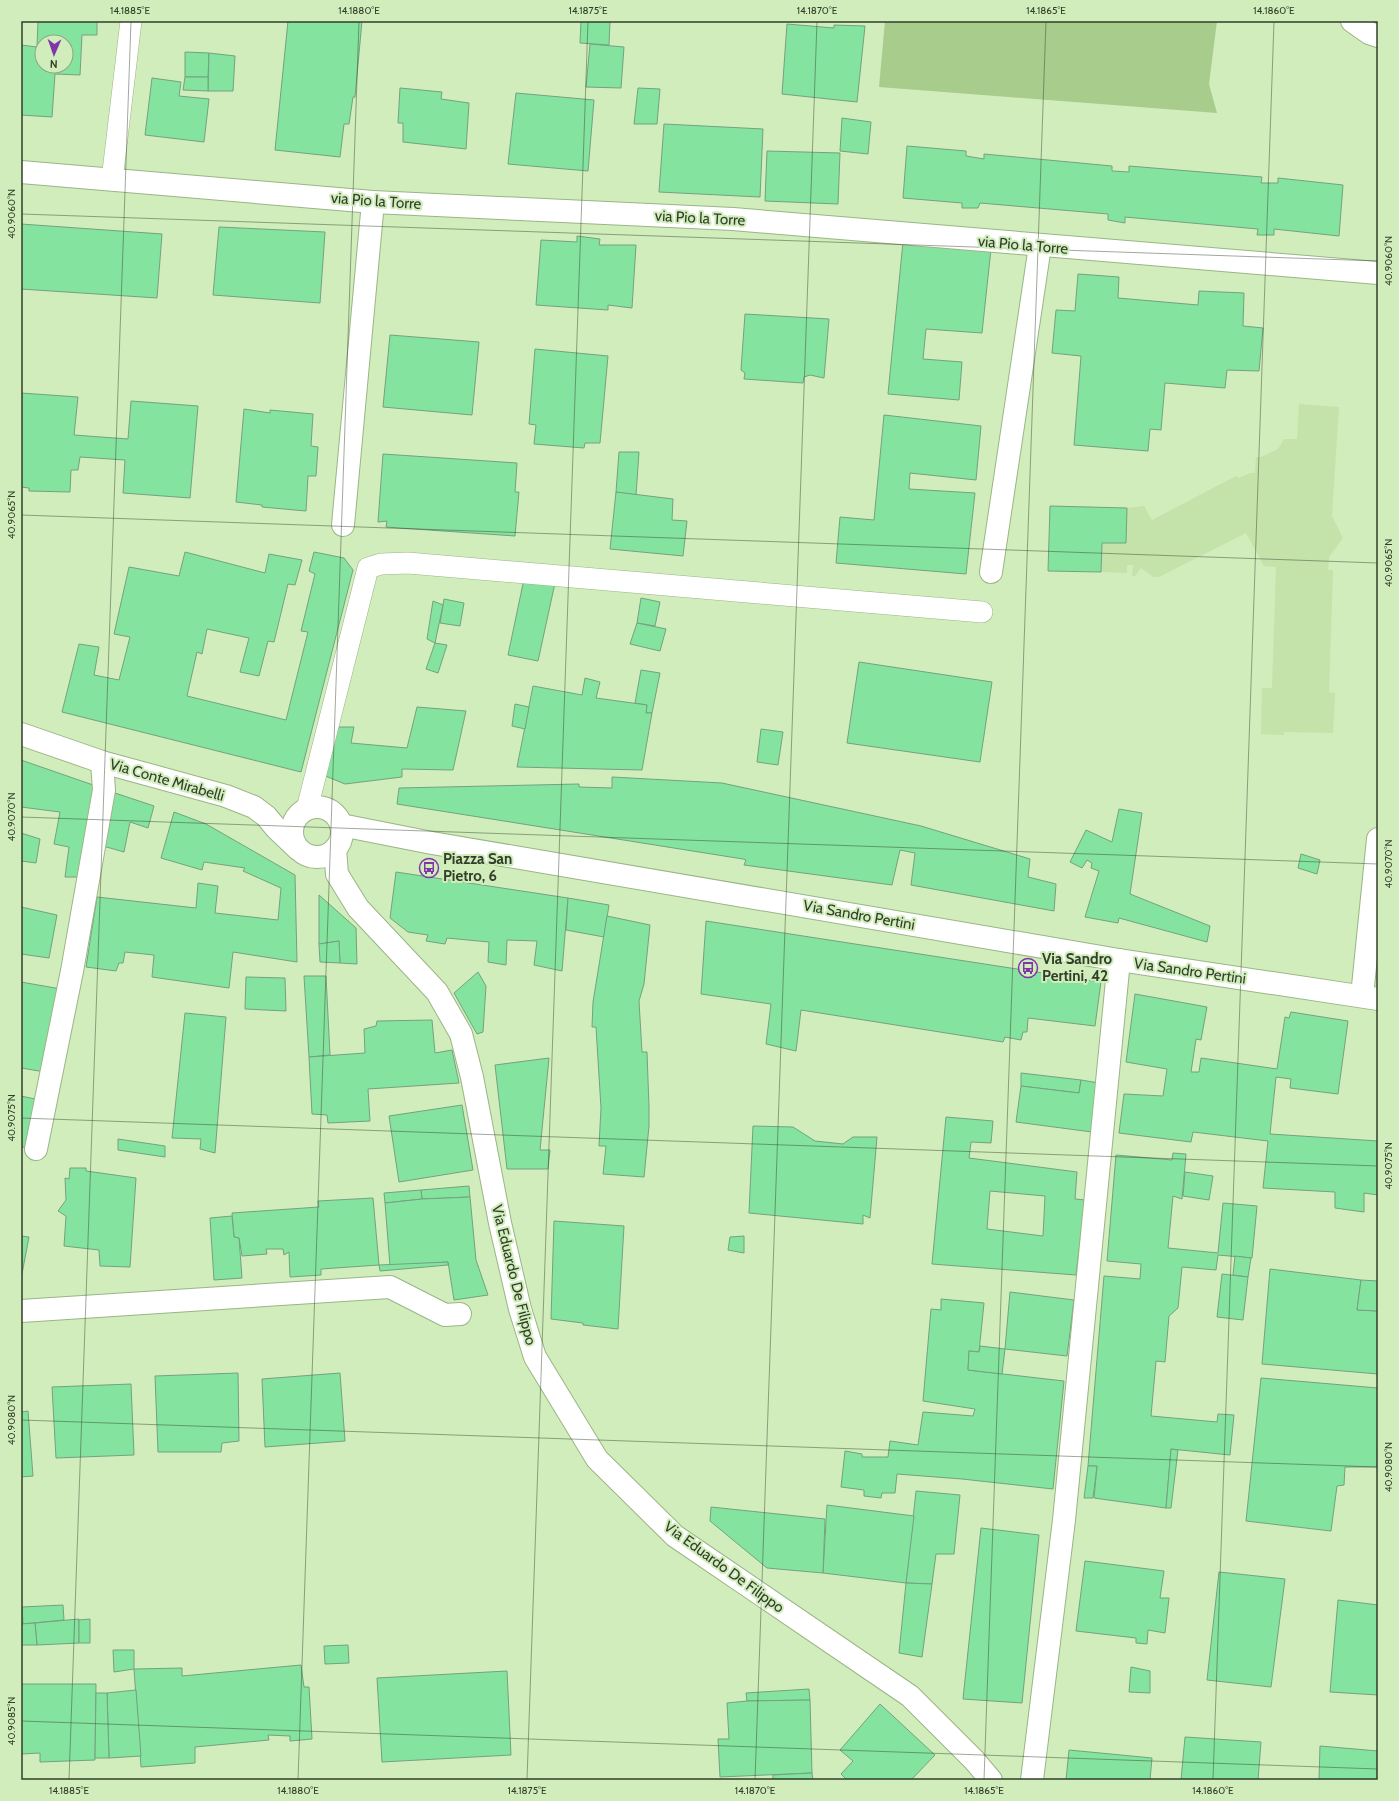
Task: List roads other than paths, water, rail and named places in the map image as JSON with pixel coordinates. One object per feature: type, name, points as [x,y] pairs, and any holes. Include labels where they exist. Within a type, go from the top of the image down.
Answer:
[{"type":"street","points":[[1352,21],[1369,33],[1378,36]]},
{"type":"street","name":"via Pio la Torre","points":[[21,172],[373,202],[733,219],[1040,246],[1378,273]]},
{"type":"street","points":[[343,525],[373,202]]},
{"type":"street","points":[[991,572],[1040,246]]},
{"type":"street","name":"Via Conte Mirabelli","points":[[21,734],[102,762],[226,796],[254,807],[266,816],[298,849]]},
{"type":"street","points":[[36,1149],[72,971],[104,790],[102,762]]},
{"type":"street","points":[[315,807],[323,808],[337,817],[341,825],[342,833],[335,849],[329,854],[321,857],[313,856],[298,849],[292,835],[292,826],[295,819],[307,809],[315,807]]},
{"type":"street","name":"Via Sandro Pertini","points":[[341,825],[440,844],[1119,960],[1370,998]]},
{"type":"street","points":[[1370,998],[1378,839]]},
{"type":"street","name":"Via Eduardo De Filippo","points":[[335,849],[337,874],[358,908],[438,992],[461,1034],[472,1077],[500,1223],[520,1310],[535,1357],[597,1459],[675,1536],[910,1696],[974,1760],[991,1780]]},
{"type":"street","points":[[1032,1780],[1064,1520],[1119,960]]},
{"type":"street","points":[[21,1311],[390,1287],[444,1315],[460,1314]]},
{"type":"lane","points":[[112,180],[131,21]]},
{"type":"lane","points":[[307,809],[368,568],[381,564],[416,563],[982,612]]},
{"type":"place","name":"Piazza San Pietro, 6","points":[[429,868]]},
{"type":"place","name":"Via Sandro Pertini, 42","points":[[1028,968]]}]
